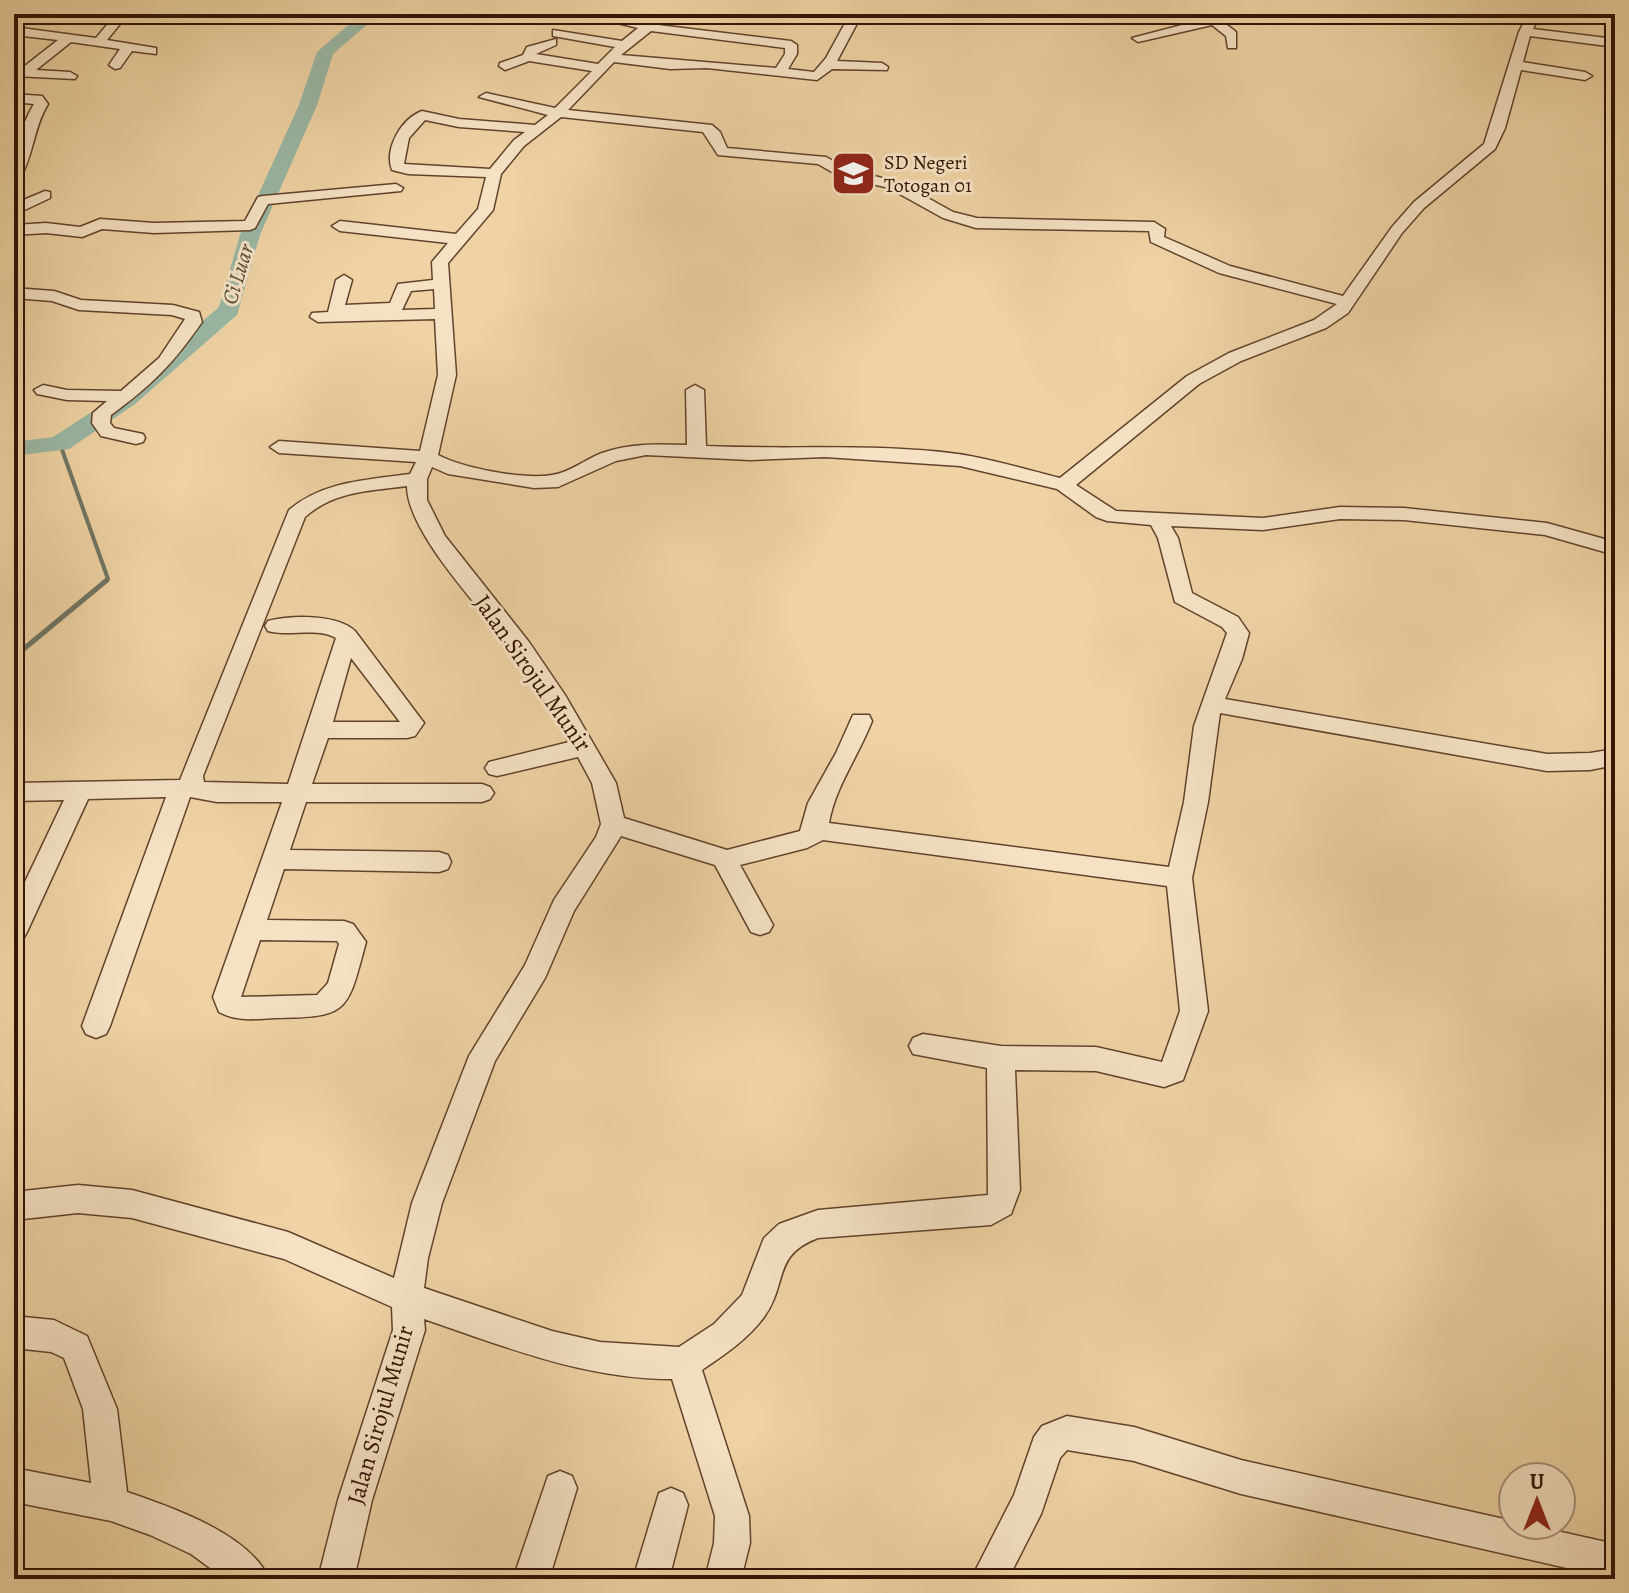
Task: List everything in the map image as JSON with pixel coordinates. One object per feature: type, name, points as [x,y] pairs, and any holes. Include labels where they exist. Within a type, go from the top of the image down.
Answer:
[{"type":"street","points":[[99,42],[122,14]]},
{"type":"street","points":[[587,14],[656,21],[791,45],[791,54],[779,73]]},
{"type":"street","points":[[715,14],[753,14]]},
{"type":"street","points":[[505,66],[528,57],[611,57],[670,65],[707,64],[814,76],[823,74],[856,14]]},
{"type":"street","points":[[1064,485],[1193,380],[1235,357],[1320,324],[1342,309],[1419,205],[1490,146],[1525,32],[1534,14]]},
{"type":"street","points":[[1138,38],[1209,17],[1232,35],[1232,45]]},
{"type":"street","points":[[96,1026],[191,776],[296,514],[318,496],[343,489],[417,479],[428,457],[446,379],[440,262],[485,210],[494,173],[519,143],[559,113],[611,57],[656,21]]},
{"type":"street","points":[[14,31],[130,45],[152,51]]},
{"type":"street","points":[[1525,32],[1615,43]]},
{"type":"street","points":[[14,42],[29,33]]},
{"type":"street","points":[[528,57],[531,50],[555,37],[611,57]]},
{"type":"street","points":[[19,73],[69,38]]},
{"type":"street","points":[[115,65],[130,45]]},
{"type":"street","points":[[835,50],[868,52]]},
{"type":"street","points":[[829,65],[882,67]]},
{"type":"street","points":[[1516,65],[1585,76]]},
{"type":"street","points":[[19,73],[70,76]]},
{"type":"street","points":[[486,97],[559,113],[707,128],[713,132],[716,145],[723,152],[821,160],[844,173],[894,185],[948,215],[976,223],[1154,227],[1157,229],[1156,239],[1170,247],[1241,273],[1347,302]]},
{"type":"street","points":[[14,98],[41,101],[29,121],[26,145],[15,173]]},
{"type":"street","points":[[494,173],[401,169],[396,165],[399,145],[409,127],[459,123],[538,129]]},
{"type":"street","points":[[376,202],[418,172]]},
{"type":"street","points":[[14,230],[46,228],[82,232],[100,224],[154,228],[250,225],[263,200],[396,188]]},
{"type":"street","points":[[14,210],[45,195]]},
{"type":"street","points":[[340,226],[457,239]]},
{"type":"street","points":[[344,280],[335,310],[393,308],[404,279],[439,284]]},
{"type":"street","points":[[14,293],[54,296],[79,305],[173,310],[193,316],[194,322],[165,362],[109,406],[101,417],[108,432],[136,438]]},
{"type":"street","points":[[318,317],[442,314]]},
{"type":"street","points":[[43,390],[67,395],[125,396]]},
{"type":"street","points":[[695,390],[697,451]]},
{"type":"street","points":[[279,447],[428,457],[448,468],[515,481],[567,478],[610,457],[636,450],[750,454],[825,451],[960,460],[1064,485],[1103,513],[1114,517],[1263,524],[1340,513],[1404,514],[1547,529],[1615,549]]},
{"type":"street","name":"Jalan Sirojul Munir","points":[[336,1579],[355,1500],[409,1330],[407,1297],[412,1258],[427,1203],[483,1056],[536,970],[563,907],[608,839],[613,824],[604,783],[585,747],[521,647],[436,538],[417,500],[417,479]]},
{"type":"street","points":[[923,1046],[1001,1058],[1074,1057],[1134,1066],[1164,1075],[1173,1071],[1194,1011],[1179,878],[1211,704],[1231,659],[1238,633],[1230,622],[1182,597],[1168,538],[1159,521]]},
{"type":"street","points":[[276,626],[334,627],[347,636],[413,723],[407,730],[319,730]]},
{"type":"street","points":[[252,930],[344,931],[349,934],[353,942],[338,993],[331,1002],[322,1006],[236,1008],[229,1004],[227,997],[319,730],[347,636]]},
{"type":"street","points":[[337,671],[372,670]]},
{"type":"street","points":[[1211,704],[1389,736],[1442,742],[1534,763],[1567,765],[1615,757]]},
{"type":"street","points":[[613,824],[727,859],[795,844],[814,835],[820,803],[848,753],[861,721]]},
{"type":"street","points":[[497,768],[585,747]]},
{"type":"street","points":[[14,792],[188,788],[217,793],[482,793]]},
{"type":"street","points":[[14,932],[80,791]]},
{"type":"street","points":[[815,830],[1179,878]]},
{"type":"street","points":[[273,859],[439,862]]},
{"type":"street","points":[[727,859],[728,869],[760,925]]},
{"type":"street","points":[[14,1206],[78,1199],[132,1204],[288,1246],[377,1287],[552,1347],[600,1358],[683,1363],[725,1335],[754,1305],[775,1248],[790,1234],[818,1224],[991,1211],[1000,1204],[1006,1176],[1001,1058]]},
{"type":"street","points":[[14,1332],[54,1336],[76,1347],[100,1409],[111,1504]]},
{"type":"street","points":[[683,1363],[732,1516],[732,1543],[723,1579]]},
{"type":"street","points":[[989,1579],[1029,1502],[1046,1449],[1054,1438],[1067,1433],[1134,1444],[1241,1477],[1615,1562]]},
{"type":"street","points":[[14,1485],[111,1504],[178,1527],[230,1557],[251,1579]]},
{"type":"street","points":[[531,1579],[560,1488]]},
{"type":"street","points":[[651,1579],[671,1505]]},
{"type":"waterway","name":"Ci Luar","points":[[14,449],[60,444],[127,399],[229,310],[250,235],[308,105],[325,52],[371,14]]},
{"type":"waterway","points":[[60,444],[108,579],[104,582]]},
{"type":"waterway","points":[[14,657],[107,580]]},
{"type":"place","name":"SD Negeri Totogan 01","points":[[853,174]]}]
